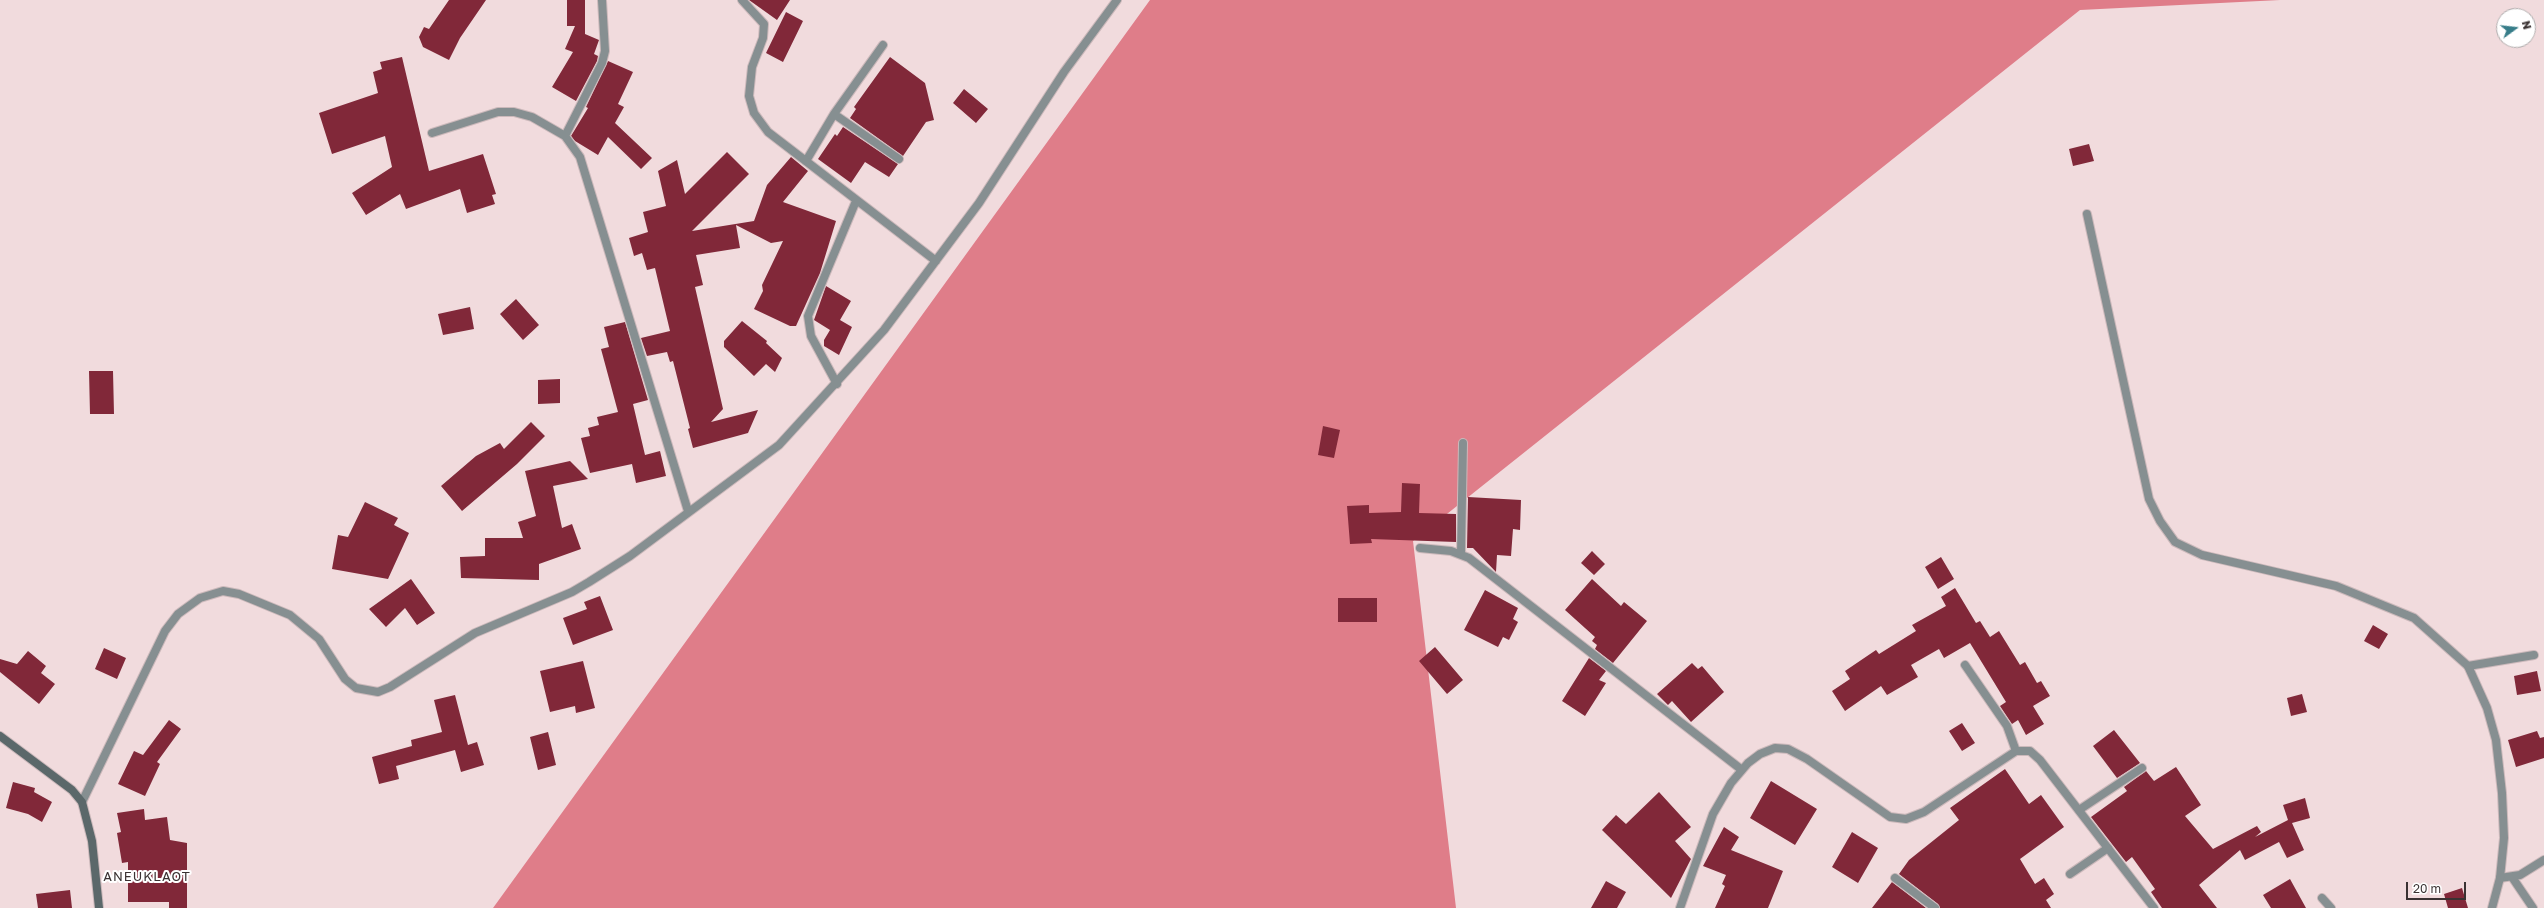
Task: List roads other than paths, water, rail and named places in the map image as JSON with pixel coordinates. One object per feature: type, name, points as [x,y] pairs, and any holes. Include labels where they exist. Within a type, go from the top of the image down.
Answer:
[{"type":"street","points":[[565,136],[602,63],[605,51],[602,0]]},
{"type":"street","points":[[742,0],[760,18],[765,31],[750,81],[749,96],[754,113],[768,132],[936,261]]},
{"type":"street","points":[[82,802],[165,631],[178,614],[200,598],[223,591],[239,594],[290,614],[319,639],[345,680],[356,688],[378,692],[390,687],[475,633],[572,592],[589,582],[630,556],[688,511],[779,445],[837,384],[884,330],[979,203],[1064,72],[1117,0]]},
{"type":"street","points":[[806,161],[834,114],[883,45]]},
{"type":"street","points":[[432,133],[498,112],[514,112],[532,117],[565,136],[580,156],[586,171],[688,511]]},
{"type":"street","points":[[834,114],[899,159]]},
{"type":"street","points":[[837,384],[811,336],[808,316],[856,201]]},
{"type":"street","points":[[2087,214],[2149,499],[2160,521],[2175,542],[2202,554],[2336,586],[2414,618],[2449,647],[2468,666],[2487,708],[2496,740],[2502,793],[2504,838],[2500,878],[2492,908]]},
{"type":"street","points":[[1461,554],[1463,443]]},
{"type":"street","points":[[1420,548],[1461,554],[1742,770]]},
{"type":"street","points":[[2468,666],[2534,655]]},
{"type":"street","points":[[1966,665],[2007,726],[2016,751]]},
{"type":"street","points":[[0,736],[72,790],[82,802],[92,841],[99,908]]},
{"type":"street","points":[[1680,908],[1713,814],[1742,770],[1760,754],[1774,748],[1788,749],[1807,760],[1890,818],[1906,819],[1924,812],[2016,751],[2022,749],[2030,751],[2040,760],[2154,908]]},
{"type":"street","points":[[2079,810],[2142,768]]},
{"type":"street","points":[[2070,874],[2108,848]]},
{"type":"street","points":[[2500,878],[2512,877],[2526,873],[2544,860]]},
{"type":"street","points":[[2512,877],[2533,908]]},
{"type":"street","points":[[1895,878],[1934,908]]},
{"type":"street","points":[[2322,898],[2332,908]]},
{"type":"district","name":"ANEUKLAOT","points":[[147,877]]}]
